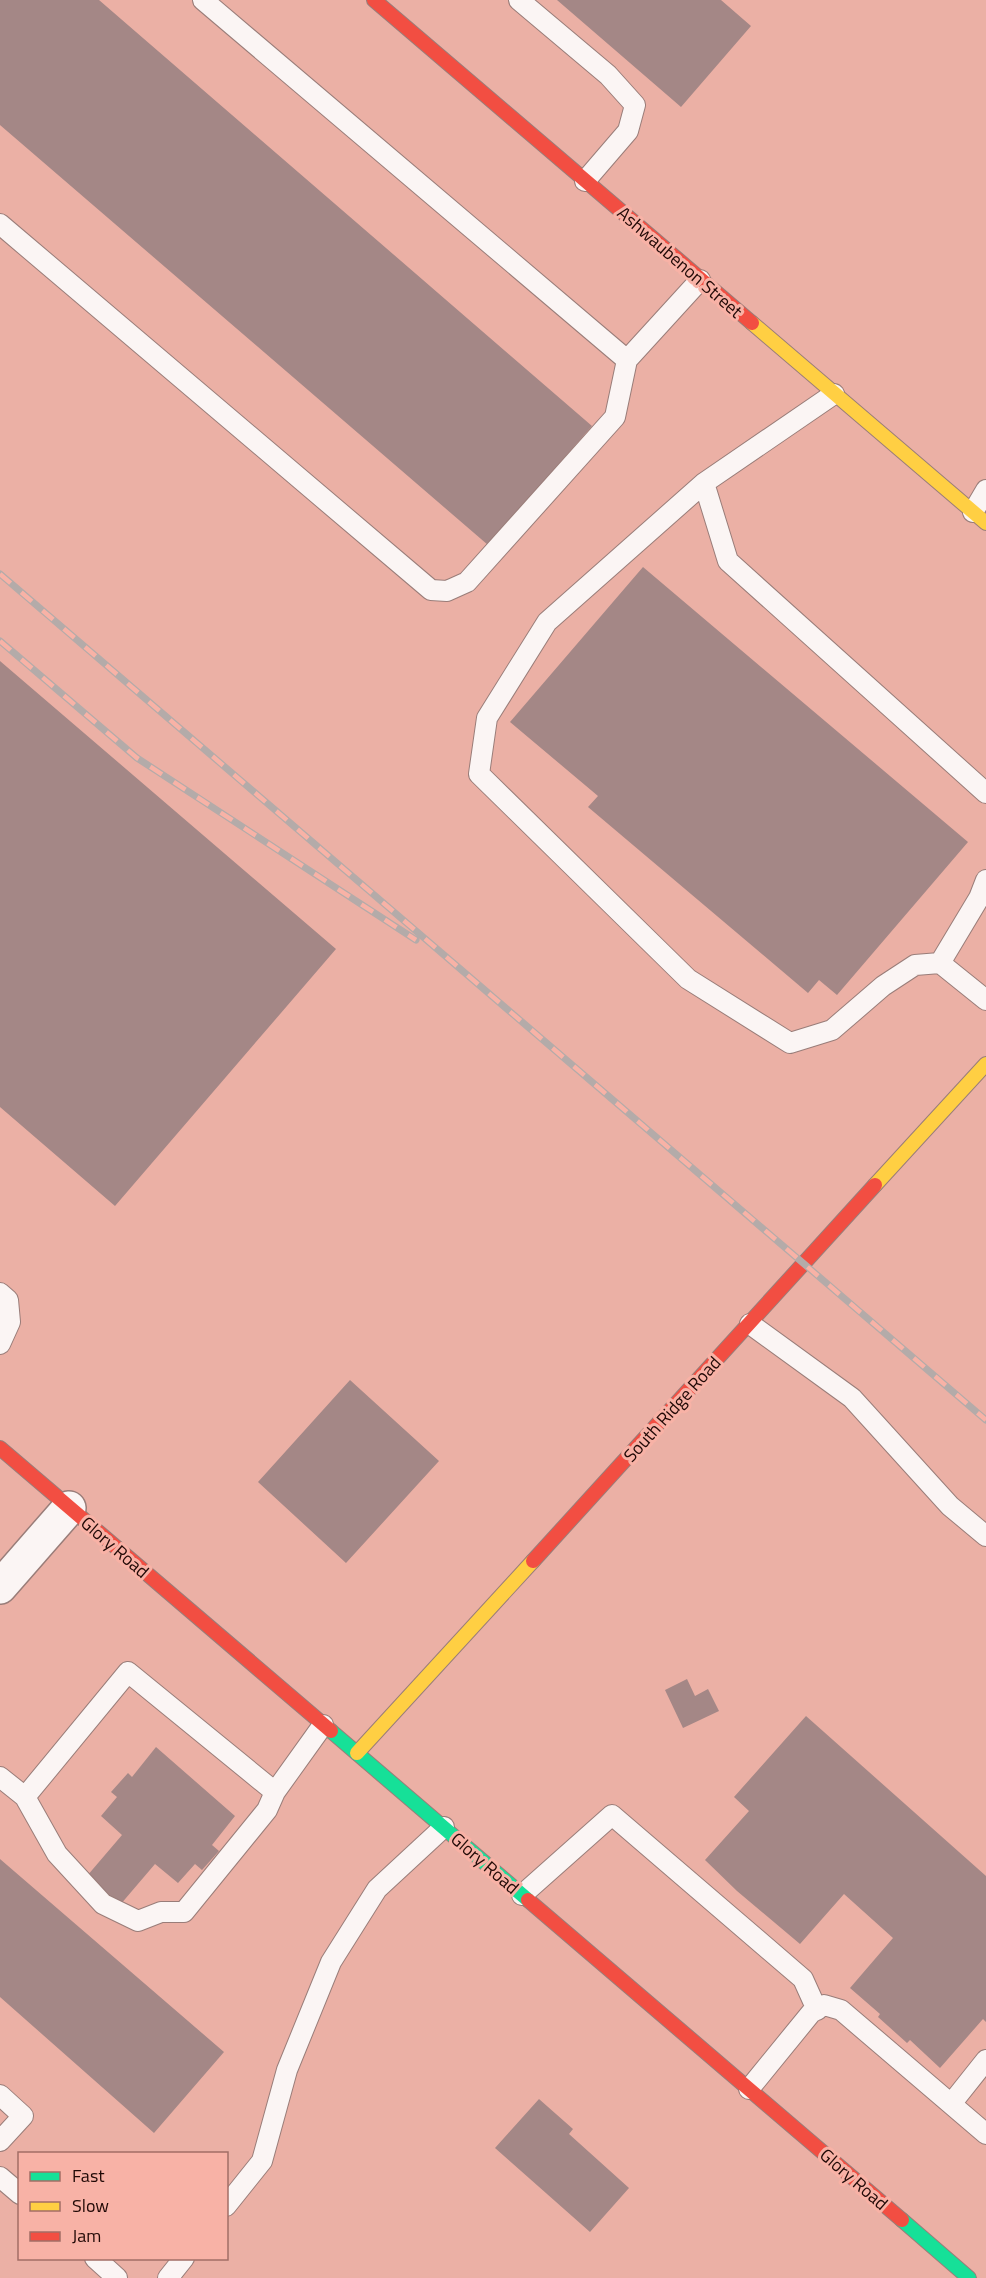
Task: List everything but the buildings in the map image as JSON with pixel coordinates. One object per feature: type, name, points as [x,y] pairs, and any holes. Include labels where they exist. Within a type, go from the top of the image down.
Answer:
[{"type":"street","name":"Ashwaubenon Street","points":[[374,0],[980,518]]},
{"type":"street","name":"South Ridge Road","points":[[357,1753],[986,1064]]},
{"type":"street","name":"Glory Road","points":[[0,1448],[969,2278]]},
{"type":"street","points":[[0,1587],[69,1508]]},
{"type":"lane","points":[[202,0],[627,360]]},
{"type":"lane","points":[[519,0],[608,75],[634,105],[628,131],[585,181]]},
{"type":"lane","points":[[0,224],[431,590],[447,591],[467,582],[615,417],[627,360],[700,279]]},
{"type":"lane","points":[[834,394],[704,483],[547,622],[487,718],[479,774],[688,979],[790,1043],[832,1030],[883,986],[915,965],[940,963],[986,1000]]},
{"type":"lane","points":[[704,483],[728,561],[986,793]]},
{"type":"lane","points":[[980,518],[986,490]]},
{"type":"lane","points":[[940,963],[979,898],[986,880]]},
{"type":"lane","points":[[0,1293],[8,1300],[10,1322],[0,1344]]},
{"type":"lane","points":[[750,1324],[852,1398],[950,1506],[986,1536]]},
{"type":"lane","points":[[25,1797],[128,1672],[275,1792]]},
{"type":"lane","points":[[0,1777],[25,1797],[57,1854],[103,1904],[138,1921],[161,1912],[184,1912],[267,1809],[275,1792],[323,1725]]},
{"type":"lane","points":[[522,1895],[612,1815],[803,1979],[817,2010]]},
{"type":"lane","points":[[228,2204],[262,2161],[287,2070],[331,1962],[377,1889],[444,1827]]},
{"type":"lane","points":[[749,2089],[817,2010],[824,2005],[841,2010],[986,2134]]},
{"type":"lane","points":[[951,2104],[986,2060]]},
{"type":"lane","points":[[0,2095],[23,2116],[0,2141]]},
{"type":"lane","points":[[0,2177],[18,2192]]},
{"type":"lane","points":[[96,2260],[117,2278]]},
{"type":"lane","points":[[168,2278],[183,2260]]},
{"type":"shaded area","points":[[0,0],[986,0],[986,2278],[0,2278]]},
{"type":"railway","points":[[0,574],[986,1420]]},
{"type":"railway","points":[[0,641],[137,758],[416,940]]},
{"type":"traffic: fast","points":[[331,1731],[528,1900]]},
{"type":"traffic: fast","points":[[902,2220],[969,2278]]},
{"type":"traffic: slow","points":[[752,323],[986,523]]},
{"type":"traffic: slow","points":[[875,1185],[986,1064]]},
{"type":"traffic: slow","points":[[357,1753],[533,1561]]},
{"type":"traffic: jam","points":[[374,0],[752,323]]},
{"type":"traffic: jam","points":[[533,1561],[875,1185]]},
{"type":"traffic: jam","points":[[0,1448],[331,1731]]},
{"type":"traffic: jam","points":[[528,1900],[902,2220]]}]
